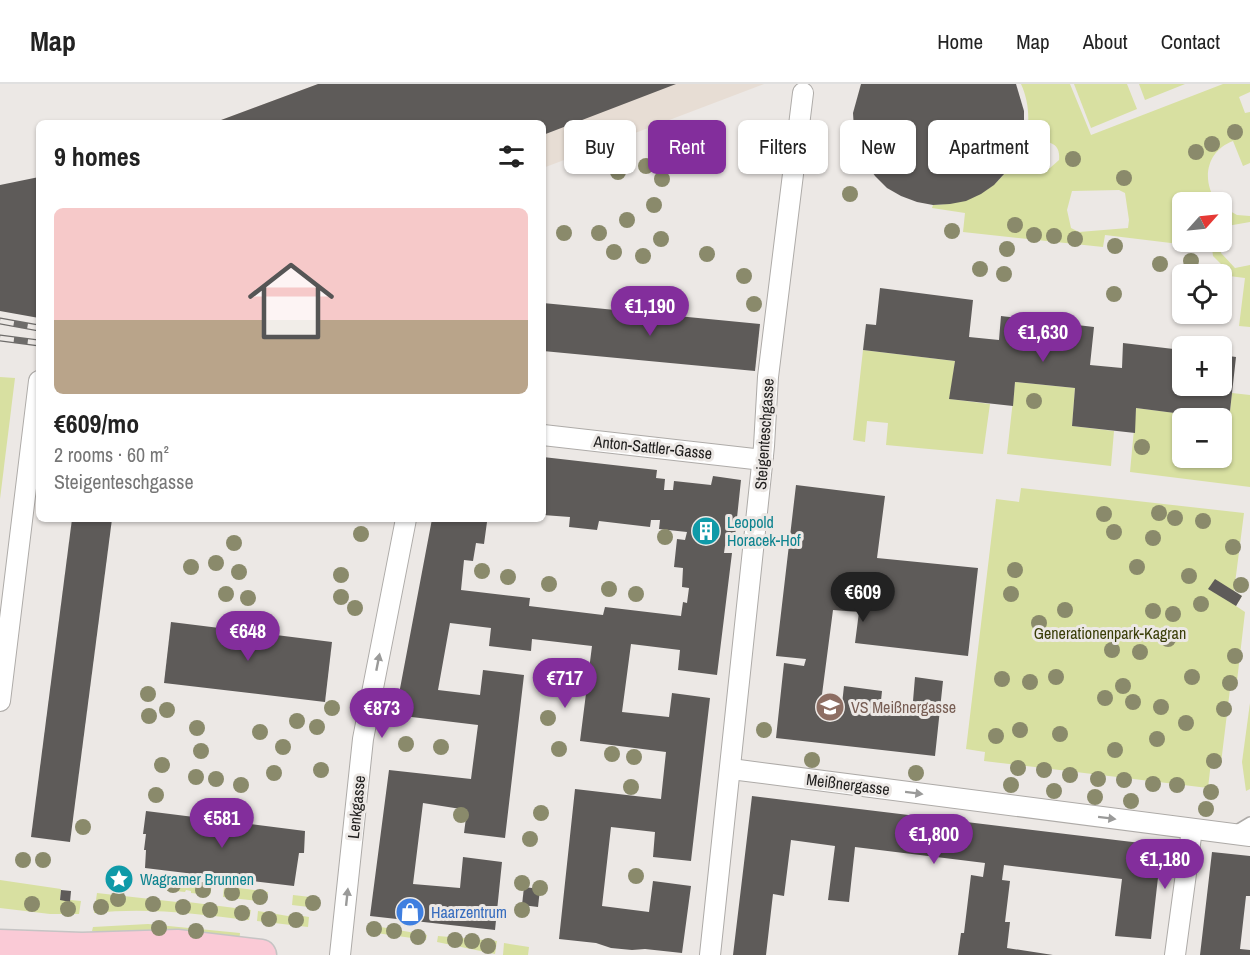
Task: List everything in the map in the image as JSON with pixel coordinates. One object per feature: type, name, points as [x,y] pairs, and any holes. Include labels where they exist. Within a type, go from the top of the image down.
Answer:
[{"type":"main road","points":[[0,945],[82,948],[177,945],[261,955]]},
{"type":"street","name":"Steigenteschgasse","points":[[710,955],[731,769],[762,460],[768,377],[803,93]]},
{"type":"street","points":[[0,701],[36,406]]},
{"type":"street","name":"Anton-Sattler-Gasse","points":[[546,435],[762,460]]},
{"type":"street","name":"Lenkgasse","points":[[340,955],[363,739],[405,522]]},
{"type":"street","name":"Meißnergasse","points":[[731,769],[1250,836]]},
{"type":"street","points":[[1175,955],[1192,829]]},
{"type":"lane","points":[[1230,833],[1250,822]]},
{"type":"shaded area","points":[[318,84],[764,84],[669,120],[648,120],[648,128],[636,133],[636,120],[564,120],[564,160],[546,167],[546,120],[221,120]]},
{"type":"green space","points":[[1021,84],[1070,84],[1091,135],[1223,84],[1250,84],[1250,92],[1239,97],[1245,113],[1250,112],[1250,163],[1243,166],[1233,141],[1217,152],[1212,159],[1208,176],[1211,192],[1172,192],[1172,243],[1105,235],[1103,247],[963,232],[965,213],[932,208],[933,205],[974,196],[993,185],[1004,174],[1050,174],[1050,168],[1059,160],[1057,148],[1050,143],[1050,120],[1028,120]],"holes":[[[1119,190],[1125,193],[1128,228],[1079,232],[1071,228],[1067,210],[1072,191]]]},
{"type":"green space","points":[[1074,84],[1127,84],[1137,109],[1091,128]]},
{"type":"green space","points":[[1139,84],[1185,84],[1145,100]]},
{"type":"green space","points":[[1232,212],[1250,216],[1250,222],[1232,225]]},
{"type":"green space","points":[[1212,252],[1221,252],[1231,264],[1221,264],[1213,256]]},
{"type":"green space","points":[[1232,265],[1235,268],[1250,265],[1250,327],[1239,326],[1245,278],[1232,276]]},
{"type":"green space","points":[[863,350],[955,361],[950,399],[990,404],[983,454],[886,445],[888,423],[867,421],[865,442],[853,440]]},
{"type":"green space","points":[[0,377],[15,378],[0,499]]},
{"type":"green space","points":[[1015,382],[1075,388],[1072,426],[1114,431],[1111,466],[1007,454]]},
{"type":"green space","points":[[1232,393],[1250,395],[1250,487],[1130,472],[1136,408],[1172,412],[1172,468],[1232,468]]},
{"type":"green space","name":"Generationenpark-Kagran","points":[[1021,488],[1244,513],[1234,591],[1242,596],[1236,606],[1245,612],[1237,681],[1231,681],[1221,763],[1211,762],[1208,788],[984,761],[985,752],[966,749],[996,499],[1019,502]]},
{"type":"green space","points":[[1250,703],[1250,789],[1246,791],[1242,762]]},
{"type":"green space","points":[[0,880],[61,889],[60,899],[81,901],[79,914],[50,914],[0,908]]},
{"type":"green space","points":[[168,880],[212,885],[210,895],[191,893],[186,890],[185,892],[166,890]]},
{"type":"green space","points":[[224,886],[268,892],[266,902],[223,897]]},
{"type":"green space","points":[[97,893],[251,910],[249,920],[153,911],[94,913]]},
{"type":"green space","points":[[293,895],[319,898],[317,908],[292,905]]},
{"type":"green space","points":[[258,911],[309,917],[308,927],[257,921]]},
{"type":"green space","points":[[148,924],[240,933],[239,942],[134,931],[92,931],[93,927]]},
{"type":"green space","points":[[369,925],[427,935],[426,940],[369,932]]},
{"type":"green space","points":[[438,936],[497,941],[495,954],[437,942]]},
{"type":"green space","points":[[504,943],[529,947],[528,955],[503,955]]},
{"type":"building","points":[[318,84],[676,84],[582,120],[564,120],[564,127],[546,134],[546,120],[221,120]]},
{"type":"building","points":[[861,84],[1016,84],[1024,111],[1024,120],[928,120],[928,174],[1004,174],[994,185],[966,201],[933,205],[901,196],[887,188],[874,174],[916,174],[916,120],[853,120],[853,113]]},
{"type":"building","points":[[36,178],[36,317],[0,311],[0,185]]},
{"type":"building","points":[[880,288],[973,300],[969,337],[999,340],[1001,316],[1094,327],[1090,365],[1122,368],[1123,343],[1172,349],[1172,396],[1232,396],[1230,408],[1172,408],[1172,413],[1136,408],[1135,433],[1072,426],[1075,388],[1015,382],[1013,406],[949,399],[955,361],[863,350],[866,324],[876,325]]},
{"type":"building","points":[[546,303],[760,324],[755,371],[546,351]]},
{"type":"building","points":[[1232,356],[1236,357],[1232,393]]},
{"type":"building","points":[[546,457],[657,470],[656,478],[665,479],[664,490],[673,490],[674,481],[711,485],[713,476],[741,480],[734,546],[725,546],[724,553],[732,553],[717,675],[678,670],[680,650],[631,644],[622,712],[669,717],[672,693],[710,698],[691,861],[653,857],[655,832],[611,827],[602,906],[649,912],[653,881],[691,886],[682,953],[611,948],[596,943],[559,939],[575,789],[661,799],[666,752],[580,741],[592,646],[532,639],[531,651],[489,646],[491,628],[450,623],[438,690],[480,695],[483,670],[524,675],[505,838],[464,833],[467,810],[423,803],[413,884],[460,888],[463,857],[502,862],[495,930],[370,916],[389,770],[471,779],[478,725],[395,715],[431,522],[487,522],[484,544],[476,543],[473,561],[464,560],[461,590],[530,598],[529,606],[603,615],[605,607],[681,616],[683,602],[687,603],[689,588],[682,587],[683,568],[674,567],[677,539],[685,540],[687,532],[659,529],[660,520],[651,520],[650,527],[599,521],[597,530],[569,527],[570,517],[546,515]]},
{"type":"building","points":[[796,485],[885,496],[877,558],[978,568],[968,656],[855,643],[859,612],[833,610],[821,702],[842,704],[844,686],[882,691],[880,710],[912,713],[915,677],[943,681],[935,756],[776,738],[784,663],[804,666],[806,659],[776,656]]},
{"type":"building","points":[[72,522],[112,522],[70,842],[31,837]]},
{"type":"building","points":[[1215,579],[1242,596],[1236,606],[1208,589]]},
{"type":"building","points":[[171,622],[332,642],[325,702],[164,683]]},
{"type":"building","points":[[752,796],[1149,844],[1160,860],[1151,939],[1115,936],[1122,879],[1004,865],[1002,880],[1010,881],[1005,922],[1010,922],[1007,948],[1053,955],[958,955],[961,933],[964,933],[971,875],[983,877],[985,863],[855,847],[849,902],[828,900],[835,846],[791,840],[784,896],[773,894],[766,955],[733,955]]},
{"type":"building","points":[[146,811],[305,831],[304,853],[299,853],[294,886],[145,868],[146,834],[143,834]]},
{"type":"building","points":[[1212,852],[1250,856],[1250,896],[1246,896],[1240,949],[1250,950],[1250,955],[1200,955]]},
{"type":"building","points":[[524,887],[540,889],[538,907],[522,905]]},
{"type":"building","points":[[61,890],[71,891],[70,902],[60,900]]},
{"type":"railway","points":[[0,321],[36,327]]},
{"type":"railway","points":[[0,338],[36,343]]},
{"type":"place","name":"Leopold Horacek-Hof","points":[[706,531]]},
{"type":"place","name":"VS Meißnergasse","points":[[830,707]]},
{"type":"place","name":"Wagramer Brunnen","points":[[119,879]]},
{"type":"place","name":"Haarzentrum","points":[[410,912]]}]
